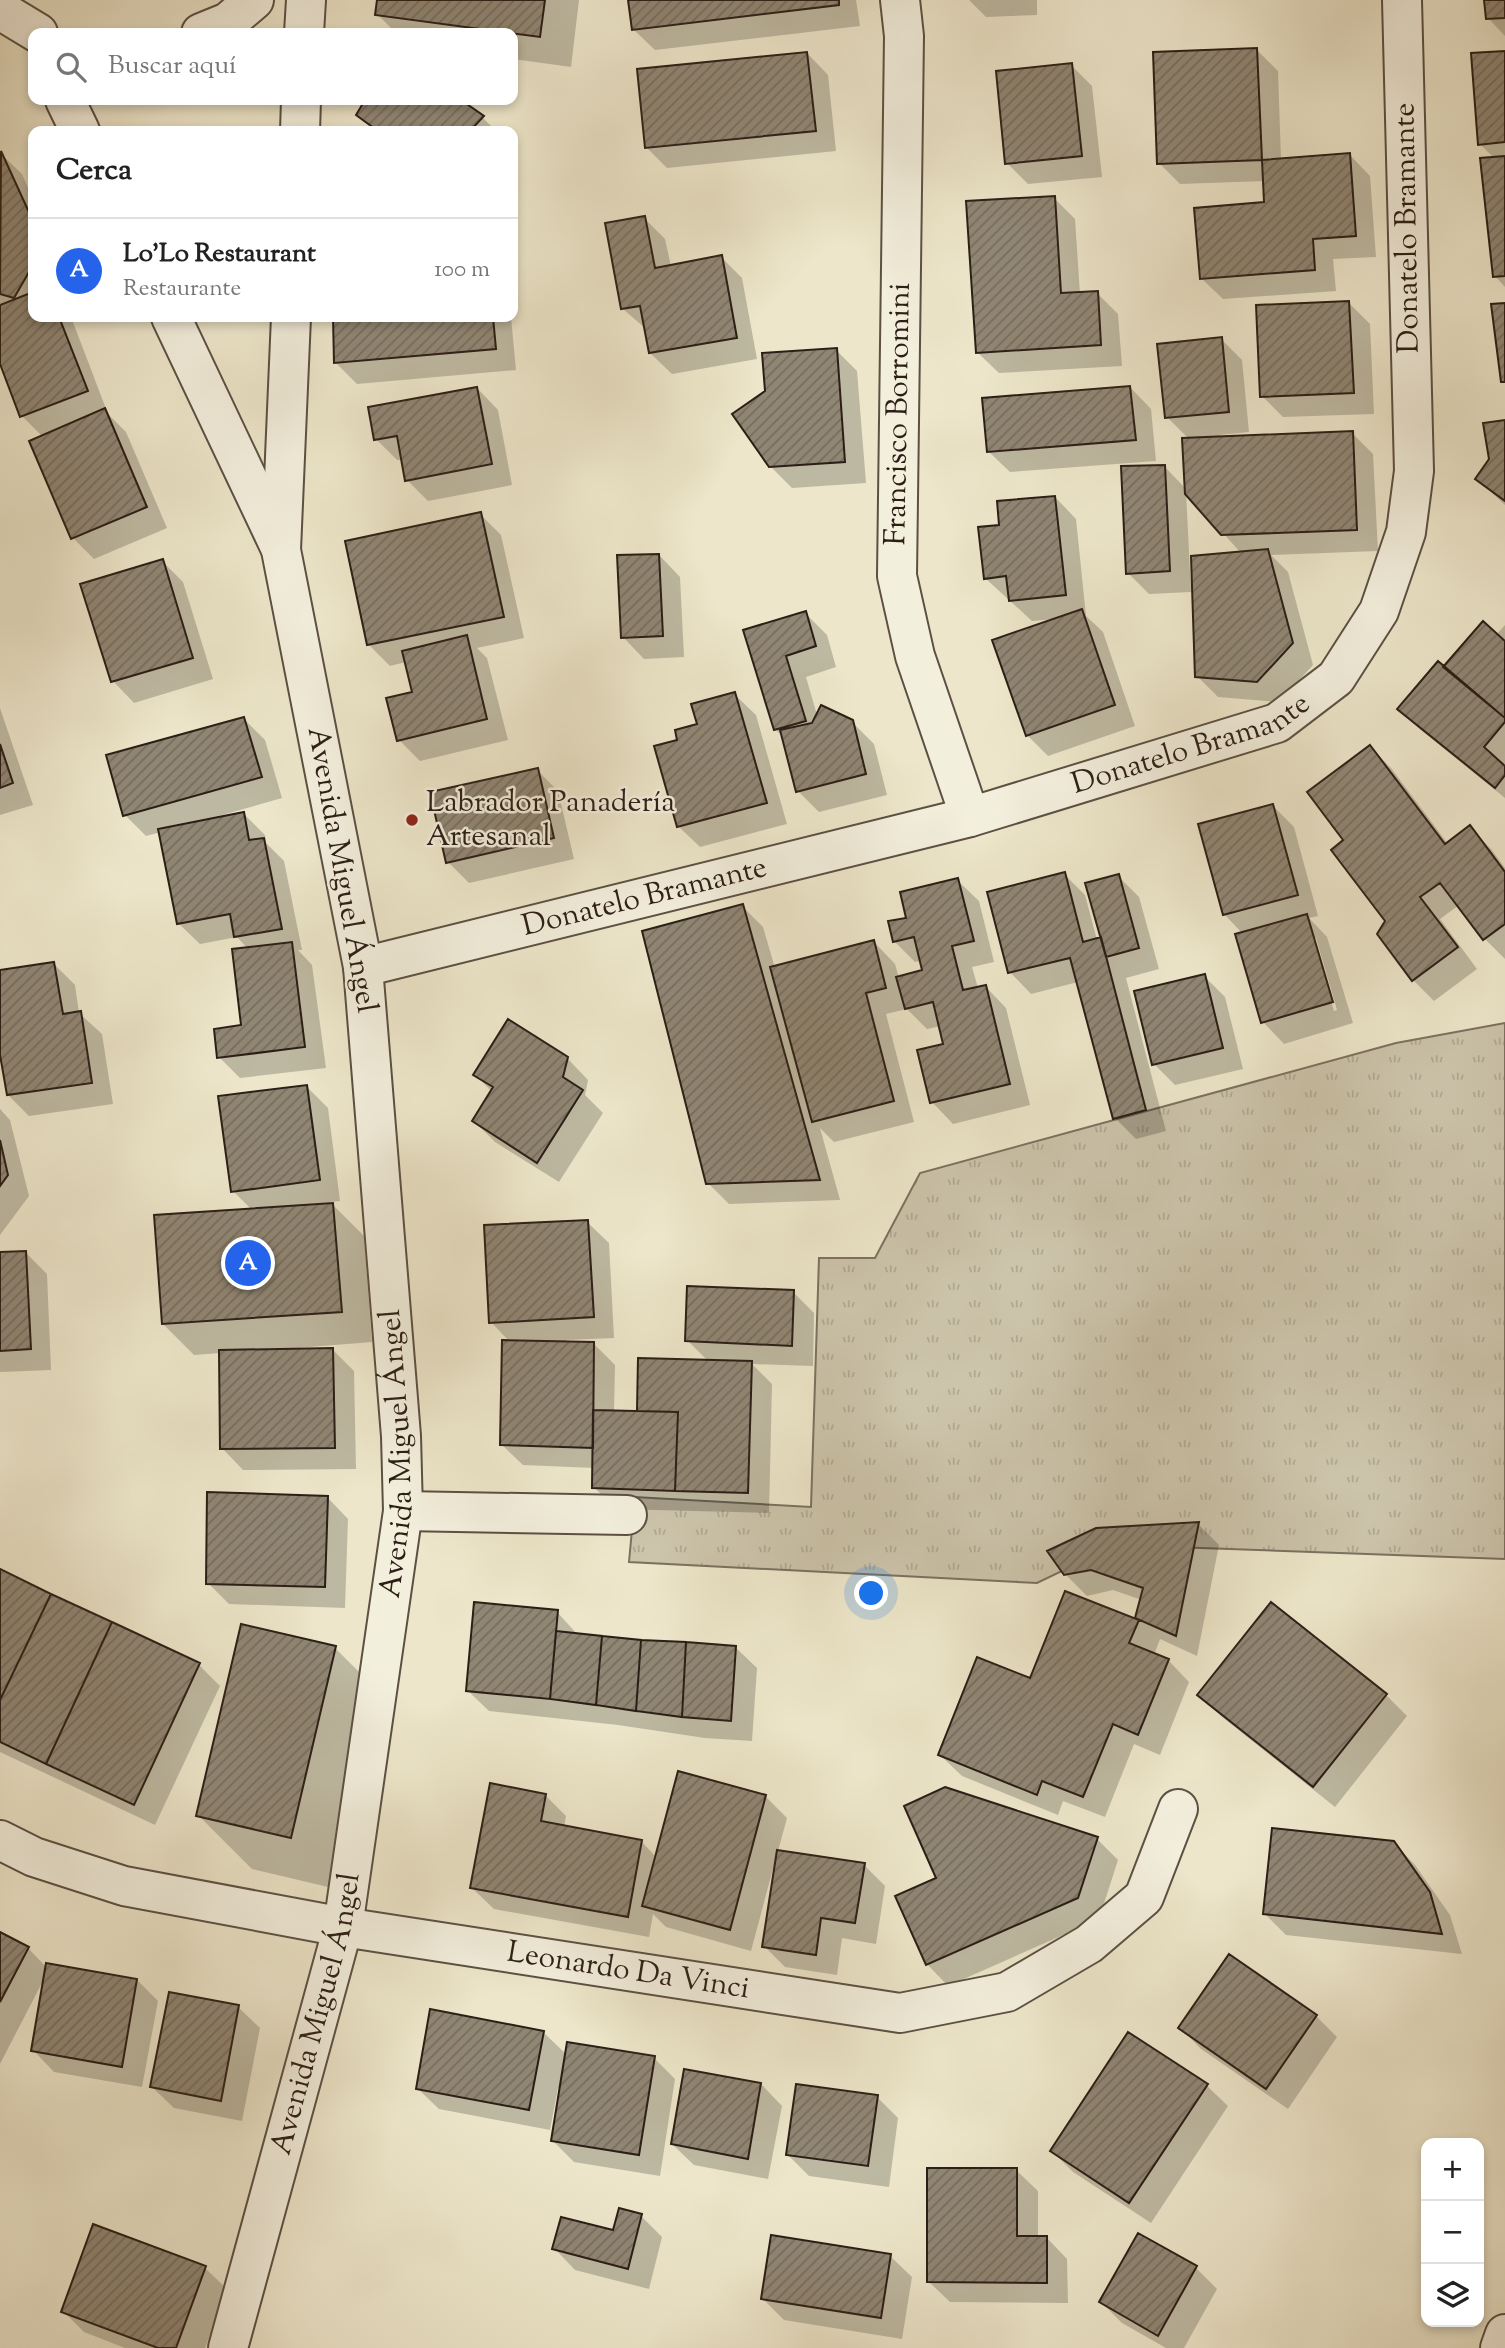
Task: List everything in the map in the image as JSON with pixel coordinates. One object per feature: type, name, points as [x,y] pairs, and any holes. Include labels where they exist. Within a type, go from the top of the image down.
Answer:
[{"type":"street","points":[[213,28],[228,22],[254,0]]},
{"type":"street","points":[[304,28],[306,0]]},
{"type":"street","name":"Francisco Borromini","points":[[900,0],[904,36],[897,576],[915,656],[970,817]]},
{"type":"street","name":"Donatelo Bramante","points":[[363,967],[970,817],[1277,723],[1336,678],[1379,611],[1406,532],[1415,471],[1402,0]]},
{"type":"street","points":[[67,105],[78,126]]},
{"type":"street","points":[[300,126],[301,105]]},
{"type":"street","name":"Avenida Miguel Ángel","points":[[173,322],[281,550]]},
{"type":"street","name":"Avenida Miguel Ángel","points":[[228,2348],[343,1927],[403,1511],[401,1436],[363,967],[281,550],[292,322]]},
{"type":"street","points":[[403,1511],[626,1515]]},
{"type":"street","name":"Leonardo Da Vinci","points":[[0,1840],[34,1857],[124,1886],[343,1927],[900,2013],[1007,1992],[1089,1944],[1144,1897],[1178,1809]]},
{"type":"street","points":[[1500,2348],[1505,2334]]},
{"type":"green space","points":[[1505,1023],[1505,1559],[1116,1545],[1037,1583],[629,1562],[635,1497],[811,1507],[819,1258],[875,1258],[920,1173],[1396,1043]]},
{"type":"building","points":[[377,0],[545,0],[540,37],[518,34],[518,28],[472,28],[375,15]]},
{"type":"building","points":[[628,0],[839,0],[839,5],[632,30]]},
{"type":"building","points":[[1484,0],[1505,0],[1505,18],[1486,19]]},
{"type":"building","points":[[1257,48],[1262,160],[1157,164],[1153,52]]},
{"type":"building","points":[[1505,51],[1505,142],[1478,145],[1471,53]]},
{"type":"building","points":[[807,52],[816,131],[645,148],[637,69]]},
{"type":"building","points":[[1072,63],[1082,156],[1005,164],[996,71]]},
{"type":"building","points":[[362,105],[468,105],[484,116],[475,126],[371,126],[356,115]]},
{"type":"building","points":[[1,151],[28,210],[28,274],[14,298],[0,294]]},
{"type":"building","points":[[1350,153],[1356,236],[1313,239],[1315,270],[1200,279],[1194,208],[1264,202],[1262,160]]},
{"type":"building","points":[[1505,156],[1505,276],[1493,277],[1480,158]]},
{"type":"building","points":[[1055,196],[1061,293],[1098,291],[1101,345],[976,353],[966,201]]},
{"type":"building","points":[[645,216],[655,268],[722,255],[737,338],[649,353],[640,306],[621,309],[605,223]]},
{"type":"building","points":[[28,294],[28,322],[61,322],[88,391],[20,417],[0,364],[0,305]]},
{"type":"building","points":[[1349,301],[1354,393],[1260,397],[1256,305]]},
{"type":"building","points":[[1505,303],[1505,382],[1501,382],[1491,304]]},
{"type":"building","points":[[333,322],[493,322],[496,349],[334,363]]},
{"type":"building","points":[[1222,337],[1229,412],[1165,418],[1157,344]]},
{"type":"building","points":[[837,348],[845,462],[769,467],[732,414],[765,391],[762,353]]},
{"type":"building","points":[[1130,386],[1136,440],[987,452],[982,398]]},
{"type":"building","points":[[477,387],[492,464],[405,481],[397,436],[374,440],[368,407]]},
{"type":"building","points":[[105,408],[147,507],[71,539],[29,441]]},
{"type":"building","points":[[1505,420],[1505,501],[1475,479],[1489,459],[1483,423]]},
{"type":"building","points":[[1353,431],[1357,530],[1221,535],[1185,494],[1182,438]]},
{"type":"building","points":[[1165,465],[1170,571],[1126,574],[1121,466]]},
{"type":"building","points":[[1055,496],[1066,595],[1009,601],[1006,576],[984,579],[978,527],[999,525],[997,501]]},
{"type":"building","points":[[481,512],[504,617],[367,645],[345,541]]},
{"type":"building","points":[[1268,549],[1293,643],[1257,682],[1195,677],[1191,556]]},
{"type":"building","points":[[659,554],[663,636],[621,638],[617,555]]},
{"type":"building","points":[[163,559],[193,658],[111,682],[80,584]]},
{"type":"building","points":[[1082,609],[1115,705],[1026,736],[992,640]]},
{"type":"building","points":[[806,611],[816,646],[786,656],[806,721],[774,730],[743,630]]},
{"type":"building","points":[[1483,621],[1505,641],[1505,718],[1443,667]]},
{"type":"building","points":[[467,635],[487,719],[397,741],[386,698],[412,692],[402,651]]},
{"type":"building","points":[[1438,661],[1505,718],[1505,722],[1484,747],[1505,766],[1505,775],[1495,788],[1397,709]]},
{"type":"building","points":[[735,692],[767,803],[677,827],[654,746],[677,740],[675,730],[697,724],[691,704]]},
{"type":"building","points":[[821,705],[853,720],[866,774],[796,792],[780,730],[812,723]]},
{"type":"building","points":[[244,717],[262,777],[123,816],[106,755]]},
{"type":"building","points":[[0,744],[13,783],[0,788]]},
{"type":"building","points":[[1370,745],[1445,844],[1470,825],[1505,872],[1505,924],[1483,940],[1440,883],[1420,897],[1458,947],[1412,981],[1377,934],[1385,921],[1331,850],[1343,840],[1307,792]]},
{"type":"building","points":[[538,768],[554,838],[446,863],[430,792]]},
{"type":"building","points":[[1273,804],[1298,895],[1223,915],[1198,824]]},
{"type":"building","points":[[244,812],[249,840],[264,838],[282,929],[234,937],[230,914],[177,924],[158,829]]},
{"type":"building","points":[[1065,872],[1083,942],[1101,937],[1146,1110],[1113,1119],[1070,958],[1008,973],[987,892]]},
{"type":"building","points":[[1119,874],[1139,948],[1106,957],[1085,883]]},
{"type":"building","points":[[958,878],[974,941],[952,946],[963,990],[986,985],[1010,1084],[930,1103],[917,1050],[943,1044],[933,1002],[905,1009],[896,977],[922,970],[914,937],[893,942],[888,921],[906,918],[900,892]]},
{"type":"building","points":[[743,904],[820,1180],[706,1184],[642,931]]},
{"type":"building","points":[[1307,914],[1333,1002],[1261,1023],[1235,934]]},
{"type":"building","points":[[874,940],[886,988],[866,993],[894,1101],[812,1122],[770,967]]},
{"type":"building","points":[[292,942],[305,1047],[217,1058],[214,1029],[241,1025],[232,949]]},
{"type":"building","points":[[54,962],[63,1014],[81,1011],[92,1083],[7,1095],[0,1055],[0,970]]},
{"type":"building","points":[[1205,974],[1223,1048],[1152,1065],[1134,991]]},
{"type":"building","points":[[508,1019],[568,1057],[563,1077],[583,1090],[537,1163],[472,1121],[493,1087],[473,1075]]},
{"type":"building","points":[[307,1085],[320,1180],[231,1192],[218,1096]]},
{"type":"building","points":[[0,1140],[8,1175],[0,1186]]},
{"type":"building","points":[[333,1203],[342,1312],[162,1324],[154,1215]]},
{"type":"building","points":[[588,1220],[594,1317],[489,1323],[484,1225]]},
{"type":"building","points":[[26,1251],[31,1349],[0,1351],[0,1252]]},
{"type":"building","points":[[687,1286],[794,1290],[792,1346],[685,1341]]},
{"type":"building","points":[[502,1340],[594,1342],[593,1448],[500,1445]]},
{"type":"building","points":[[333,1348],[335,1448],[220,1449],[219,1350]]},
{"type":"building","points":[[638,1358],[752,1361],[748,1493],[675,1491],[678,1412],[637,1411]]},
{"type":"building","points":[[593,1410],[678,1412],[675,1491],[592,1488]]},
{"type":"building","points":[[207,1492],[328,1496],[325,1587],[206,1584]]},
{"type":"building","points":[[1199,1522],[1176,1636],[1135,1618],[1143,1588],[1091,1570],[1064,1575],[1047,1551],[1096,1528]]},
{"type":"building","points":[[0,1569],[51,1594],[0,1700]]},
{"type":"building","points":[[1065,1591],[1139,1620],[1129,1643],[1169,1659],[1138,1735],[1113,1724],[1083,1797],[1042,1781],[1037,1795],[938,1755],[977,1657],[1030,1678]]},
{"type":"building","points":[[51,1594],[112,1622],[46,1764],[0,1742],[0,1700]]},
{"type":"building","points":[[474,1602],[558,1610],[550,1699],[466,1691]]},
{"type":"building","points":[[1271,1602],[1387,1694],[1313,1787],[1197,1695]]},
{"type":"building","points":[[112,1622],[200,1663],[134,1805],[46,1764]]},
{"type":"building","points":[[241,1624],[336,1646],[291,1838],[196,1816]]},
{"type":"building","points":[[556,1631],[602,1636],[596,1705],[550,1699]]},
{"type":"building","points":[[602,1636],[641,1640],[636,1711],[596,1705]]},
{"type":"building","points":[[641,1640],[686,1642],[682,1717],[636,1711]]},
{"type":"building","points":[[686,1642],[736,1646],[731,1721],[682,1717]]},
{"type":"building","points":[[678,1771],[766,1795],[730,1930],[642,1906]]},
{"type":"building","points":[[490,1783],[546,1794],[541,1821],[642,1840],[628,1917],[470,1888]]},
{"type":"building","points":[[945,1787],[1098,1837],[1078,1898],[926,1965],[895,1896],[936,1878],[904,1806]]},
{"type":"building","points":[[1272,1828],[1394,1841],[1430,1892],[1442,1934],[1263,1914]]},
{"type":"building","points":[[777,1850],[865,1863],[855,1923],[821,1918],[816,1955],[762,1947]]},
{"type":"building","points":[[0,1932],[29,1947],[0,2002]]},
{"type":"building","points":[[1229,1954],[1317,2015],[1266,2089],[1178,2028]]},
{"type":"building","points":[[46,1963],[137,1979],[122,2067],[31,2051]]},
{"type":"building","points":[[169,1992],[239,2005],[221,2101],[150,2087]]},
{"type":"building","points":[[430,2009],[544,2031],[529,2110],[416,2089]]},
{"type":"building","points":[[1128,2032],[1208,2084],[1129,2203],[1050,2151]]},
{"type":"building","points":[[567,2042],[655,2056],[639,2155],[551,2141]]},
{"type":"building","points":[[684,2069],[761,2083],[748,2159],[671,2144]]},
{"type":"building","points":[[796,2084],[878,2095],[868,2166],[786,2155]]},
{"type":"building","points":[[927,2168],[1017,2168],[1017,2236],[1047,2236],[1047,2283],[927,2282]]},
{"type":"building","points":[[619,2208],[642,2214],[628,2269],[552,2249],[561,2217],[613,2230]]},
{"type":"building","points":[[93,2224],[206,2266],[176,2348],[158,2348],[61,2312]]},
{"type":"building","points":[[1138,2233],[1197,2266],[1158,2336],[1099,2302]]},
{"type":"building","points":[[771,2235],[891,2254],[881,2318],[761,2299]]},
{"type":"place","name":"Labrador Panadería Artesanal","points":[[412,820]]},
{"type":"place","name":"Lo'Lo Restaurant","points":[[248,1263]]}]
